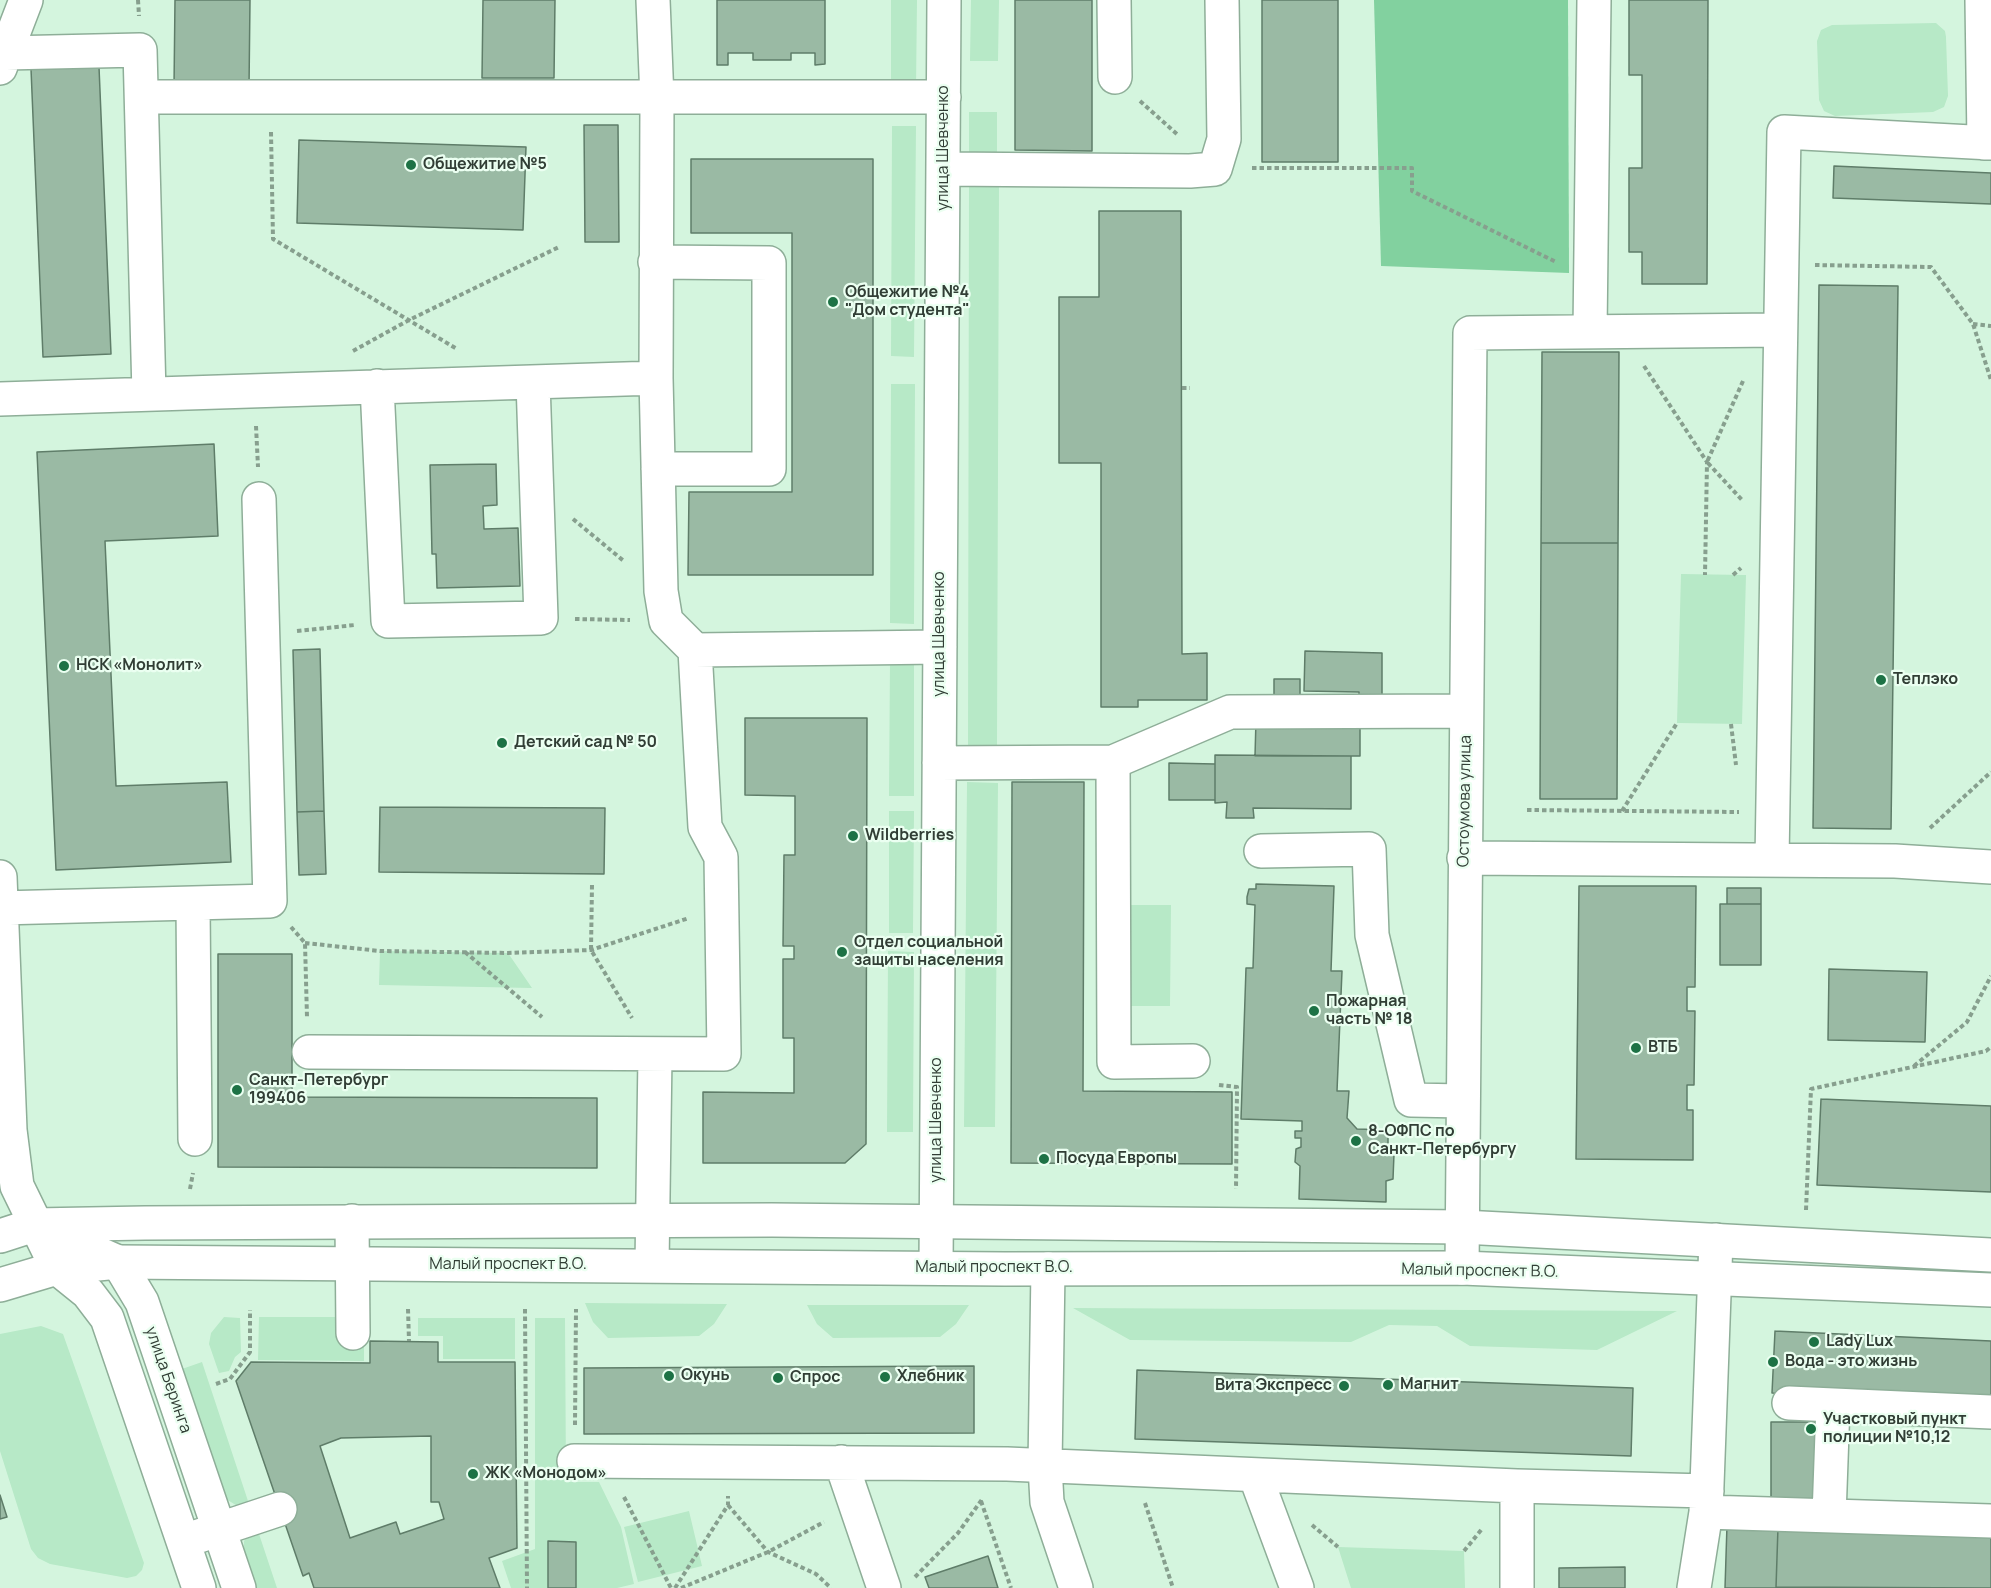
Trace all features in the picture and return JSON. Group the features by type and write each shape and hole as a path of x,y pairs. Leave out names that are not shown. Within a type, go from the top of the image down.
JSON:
{"main road":[{"path":"26,0 3,60 140,50 149,394"},
{"path":"309,1052 724,1054 721,857 705,826 695,650 663,606 656,378 657,99 653,0"},
{"name":"улица Шевченко","path":"936,1268 944,0"},
{"path":"1114,0 1115,77"},
{"path":"944,169 1190,171 1215,169 1224,139 1222,0"},
{"path":"1594,0 1592,279 1606,331 1772,331"},
{"path":"1772,860 1772,331 1782,264 1784,132 1988,143 1982,0"},
{"path":"142,98 944,98"},
{"path":"656,262 769,263 769,469 658,470"},
{"name":"Остоумова улица","path":"1462,1269 1470,333 1606,331"},
{"path":"0,399 656,378"},
{"path":"377,386 388,621 541,618 533,382"},
{"path":"0,908 270,901 259,499"},
{"path":"695,650 940,647"},
{"path":"939,763 1113,762 1230,712 1466,711"},
{"path":"1113,762 1114,1062 1193,1061"},
{"path":"1261,850 1369,849 1372,935 1411,1100 1463,1101"},
{"path":"1464,858 1895,861 1991,867"},
{"path":"0,877 4,1089 17,1186 34,1225 57,1268 87,1293 107,1318 200,1588 237,1582"},
{"path":"193,904 195,1139"},
{"path":"652,1265 655,1055"},
{"path":"0,1236 34,1225 653,1219 1463,1227 1991,1255"},
{"path":"352,1221 353,1333"},
{"path":"34,1225 118,1262"},
{"path":"1694,1588 1707,1502 1716,1240"},
{"name":"Малый проспект В.О.","path":"0,1285 57,1268 118,1262 1048,1269 1462,1269 1991,1290"},
{"name":"улица Беринга","path":"118,1262 142,1302 237,1582"},
{"path":"1048,1269 1045,1466 1047,1502 1076,1588"},
{"path":"1789,1403 1991,1412"},
{"path":"1829,1516 1833,1405"},
{"path":"590,1462 1007,1464 1133,1469 1516,1486 1707,1502 1829,1516 1991,1521"},
{"path":"841,1462 855,1505 898,1584"},
{"path":"1255,1475 1297,1588"},
{"path":"1516,1486 1517,1588"},
{"path":"183,1542 280,1509"}],"path":[{"path":"1115,77 1215,169 1412,168 1412,192 1592,279"},
{"path":"271,98 273,239 465,354"},
{"path":"348,354 409,320 559,247"},
{"path":"1782,264 1931,267 1973,324 1991,380"},
{"path":"1973,324 1991,326"},
{"path":"1606,331 1707,462"},
{"path":"1705,575 1707,462 1772,331"},
{"path":"1182,388 1190,388"},
{"path":"254,390 259,499"},
{"path":"536,490 663,606"},
{"path":"541,618 663,606"},
{"path":"263,635 388,621"},
{"path":"1622,811 1677,723"},
{"path":"1895,861 1991,771"},
{"path":"1527,810 1772,812"},
{"path":"592,885 591,950 655,1055"},
{"path":"270,901 305,943 309,1052"},
{"path":"305,943 380,951 591,950 675,924 722,905"},
{"path":"465,952 586,1054"},
{"path":"1913,1067 1967,1022 1991,976"},
{"path":"1806,1211 1811,1089 1986,1051 1991,1047"},
{"path":"1193,1061 1212,1084 1237,1087 1236,1189"},
{"path":"408,1309 409,1341"},
{"path":"525,1309 527,1588"},
{"path":"576,1309 590,1462 673,1588 728,1505 729,1462"},
{"path":"216,1384 230,1379 250,1352 250,1310"},
{"path":"968,1464 1011,1588"},
{"path":"898,1584 958,1533 1007,1464"},
{"path":"1133,1469 1173,1588"},
{"path":"728,1505 768,1552 816,1575 831,1588"},
{"path":"681,1588 768,1552 855,1505"}],"green space":[{"path":"891,0 917,0 916,89 891,90"},
{"path":"971,0 999,0 998,61 970,61"},
{"path":"1374,0 1568,0 1569,273 1381,266"},
{"path":"1936,23 1945,31 1946,37 1948,96 1944,107 1933,112 1835,116 1824,111 1819,100 1817,41 1821,30 1832,25"},
{"path":"969,112 997,112 997,153 969,153"},
{"path":"892,126 916,126 914,357 891,356"},
{"path":"969,181 999,181 997,745 968,746"},
{"path":"891,384 915,384 914,624 890,623"},
{"path":"1681,574 1746,575 1742,724 1677,723"},
{"path":"890,660 914,660 914,796 889,796"},
{"path":"967,782 998,783 995,1127 964,1127"},
{"path":"889,811 914,811 913,933 889,933"},
{"path":"1125,905 1171,905 1170,1006 1124,1006"},
{"path":"380,951 508,953 532,988 379,985"},
{"path":"888,951 914,952 913,1132 887,1132"},
{"path":"585,1303 727,1304 714,1324 699,1336 608,1338 593,1322"},
{"path":"807,1305 969,1305 956,1324 940,1337 833,1338 817,1324"},
{"path":"1073,1308 1677,1311 1597,1350 1470,1346 1437,1326 1389,1325 1351,1342 1130,1340"},
{"path":"224,1317 240,1318 241,1352 235,1357 229,1371 219,1373 209,1344 211,1333"},
{"path":"259,1317 341,1317 340,1345 364,1345 364,1361 258,1360"},
{"path":"418,1318 515,1318 515,1359 443,1359 443,1336 418,1336"},
{"path":"535,1318 565,1318 566,1482 599,1482 621,1527 634,1584 617,1588 511,1588 502,1561 535,1549"},
{"path":"41,1326 63,1334 144,1563 142,1570 136,1576 127,1578 50,1564 38,1558 31,1549 0,1451 0,1334"},
{"path":"202,1362 249,1504 239,1507 226,1499 182,1369"},
{"path":"689,1511 702,1566 638,1582 624,1527"},
{"path":"258,1531 277,1588 257,1588 244,1549 244,1541 249,1535"},
{"path":"1338,1547 1464,1551 1465,1588 1351,1588"}],"building":[{"path":"175,0 250,0 249,88 174,87"},
{"path":"483,0 555,0 554,78 482,78"},
{"path":"717,0 825,0 825,64 815,65 815,53 791,53 791,60 753,60 753,53 728,53 728,65 717,65"},
{"path":"1015,0 1092,0 1092,151 1015,150"},
{"path":"1262,0 1338,0 1338,162 1262,162"},
{"path":"1629,0 1708,0 1707,284 1642,284 1642,252 1629,252 1629,168 1642,168 1642,75 1629,75"},
{"path":"99,67 111,354 43,357 31,69"},
{"path":"584,125 618,125 619,242 585,242"},
{"path":"299,140 526,147 523,230 297,223"},
{"name":"Общежитие №4 \"Дом студента\"","path":"691,159 873,159 873,575 688,575 689,492 792,492 792,233 691,233"},
{"path":"1834,166 1991,173 1991,204 1833,198"},
{"path":"1099,211 1181,211 1182,654 1207,653 1207,700 1138,700 1138,707 1101,707 1101,463 1059,463 1059,297 1099,297"},
{"path":"1819,285 1898,286 1891,829 1813,828"},
{"path":"1542,352 1619,352 1618,543 1541,543"},
{"path":"214,444 218,536 105,541 116,786 227,782 231,862 56,870 37,452"},
{"path":"496,464 497,505 483,506 484,529 518,528 520,586 437,588 436,554 432,554 430,465"},
{"path":"1541,543 1618,543 1617,799 1540,799"},
{"path":"320,649 324,811 297,812 293,650"},
{"path":"1305,651 1382,653 1382,697 1359,697 1359,692 1304,691"},
{"path":"1274,679 1300,679 1300,701 1274,701"},
{"path":"745,718 867,718 866,1144 845,1163 703,1163 703,1092 794,1093 794,1038 783,1038 783,959 794,959 794,946 783,946 784,855 795,855 795,796 745,795"},
{"path":"1256,720 1360,721 1360,756 1255,756"},
{"path":"1215,755 1351,756 1351,809 1253,808 1254,818 1226,818 1227,802 1215,803"},
{"path":"1169,763 1215,764 1215,800 1169,800"},
{"path":"1012,782 1084,782 1083,1091 1232,1092 1232,1164 1011,1163"},
{"path":"380,807 605,808 604,874 379,872"},
{"path":"324,811 326,874 299,875 297,812"},
{"path":"1256,884 1334,886 1331,971 1342,971 1337,1091 1349,1091 1347,1118 1357,1129 1388,1130 1388,1152 1394,1154 1393,1179 1386,1181 1386,1202 1299,1199 1300,1166 1295,1162 1296,1149 1301,1147 1301,1138 1295,1138 1295,1131 1302,1131 1302,1121 1241,1119 1246,968 1253,968 1255,905 1247,904 1247,897 1249,889 1256,889"},
{"name":"ВТБ","path":"1579,886 1696,886 1695,987 1687,987 1687,1011 1695,1011 1694,1085 1687,1085 1687,1110 1693,1110 1693,1160 1576,1159"},
{"path":"1727,888 1761,888 1761,904 1727,904"},
{"path":"1720,904 1761,904 1761,965 1720,965"},
{"path":"218,954 292,954 292,1097 597,1098 597,1168 218,1167"},
{"path":"1829,969 1927,972 1925,1042 1828,1040"},
{"path":"1821,1099 1991,1106 1991,1192 1817,1185"},
{"path":"1775,1331 1991,1341 1991,1403 1772,1393"},
{"name":"ЖК «Монодом»","path":"370,1341 438,1342 438,1362 515,1362 517,1548 489,1558 500,1588 314,1588 309,1573 303,1576 236,1381 251,1362 370,1363","holes":["431,1436 431,1502 439,1502 444,1519 400,1534 396,1522 350,1538 320,1446 341,1438"]},
{"path":"974,1366 974,1433 584,1434 584,1368"},
{"path":"1137,1370 1633,1388 1631,1456 1135,1439"},
{"path":"1771,1422 1816,1422 1816,1508 1771,1508"},
{"path":"0,1495 7,1517 0,1519"},
{"path":"1727,1525 1778,1527 1776,1588 1725,1588"},
{"path":"1778,1527 1991,1535 1991,1588 1776,1587"},
{"path":"548,1541 576,1542 576,1588 548,1588"},
{"path":"988,1556 998,1588 929,1588 925,1577"},
{"path":"1625,1567 1625,1588 1559,1588 1559,1568"}],"place":[{"name":"Общежитие №5","path":"411,165"},
{"name":"Общежитие №4 \"Дом студента\"","path":"833,302"},
{"name":"НСК «Монолит»","path":"64,666"},
{"name":"Теплэко","path":"1881,680"},
{"name":"Детский сад № 50","path":"502,743"},
{"name":"Wildberries","path":"853,836"},
{"name":"Отдел социальной защиты населения","path":"842,952"},
{"name":"Пожарная часть № 18","path":"1314,1011"},
{"name":"ВТБ","path":"1636,1048"},
{"name":"Санкт-Петербург 199406","path":"237,1090"},
{"name":"8-ОФПС по Санкт-Петербургу","path":"1356,1141"},
{"name":"Посуда Европы","path":"1044,1159"},
{"name":"Lady Lux","path":"1814,1342"},
{"name":"Вода - это жизнь","path":"1773,1362"},
{"name":"Окунь","path":"669,1376"},
{"name":"Хлебник","path":"885,1377"},
{"name":"Спрос","path":"778,1378"},
{"name":"Магнит","path":"1388,1385"},
{"name":"Вита Экспресс","path":"1344,1386"},
{"name":"Участковый пункт полиции №10,12","path":"1811,1429"},
{"name":"ЖК «Монодом»","path":"473,1474"}]}
